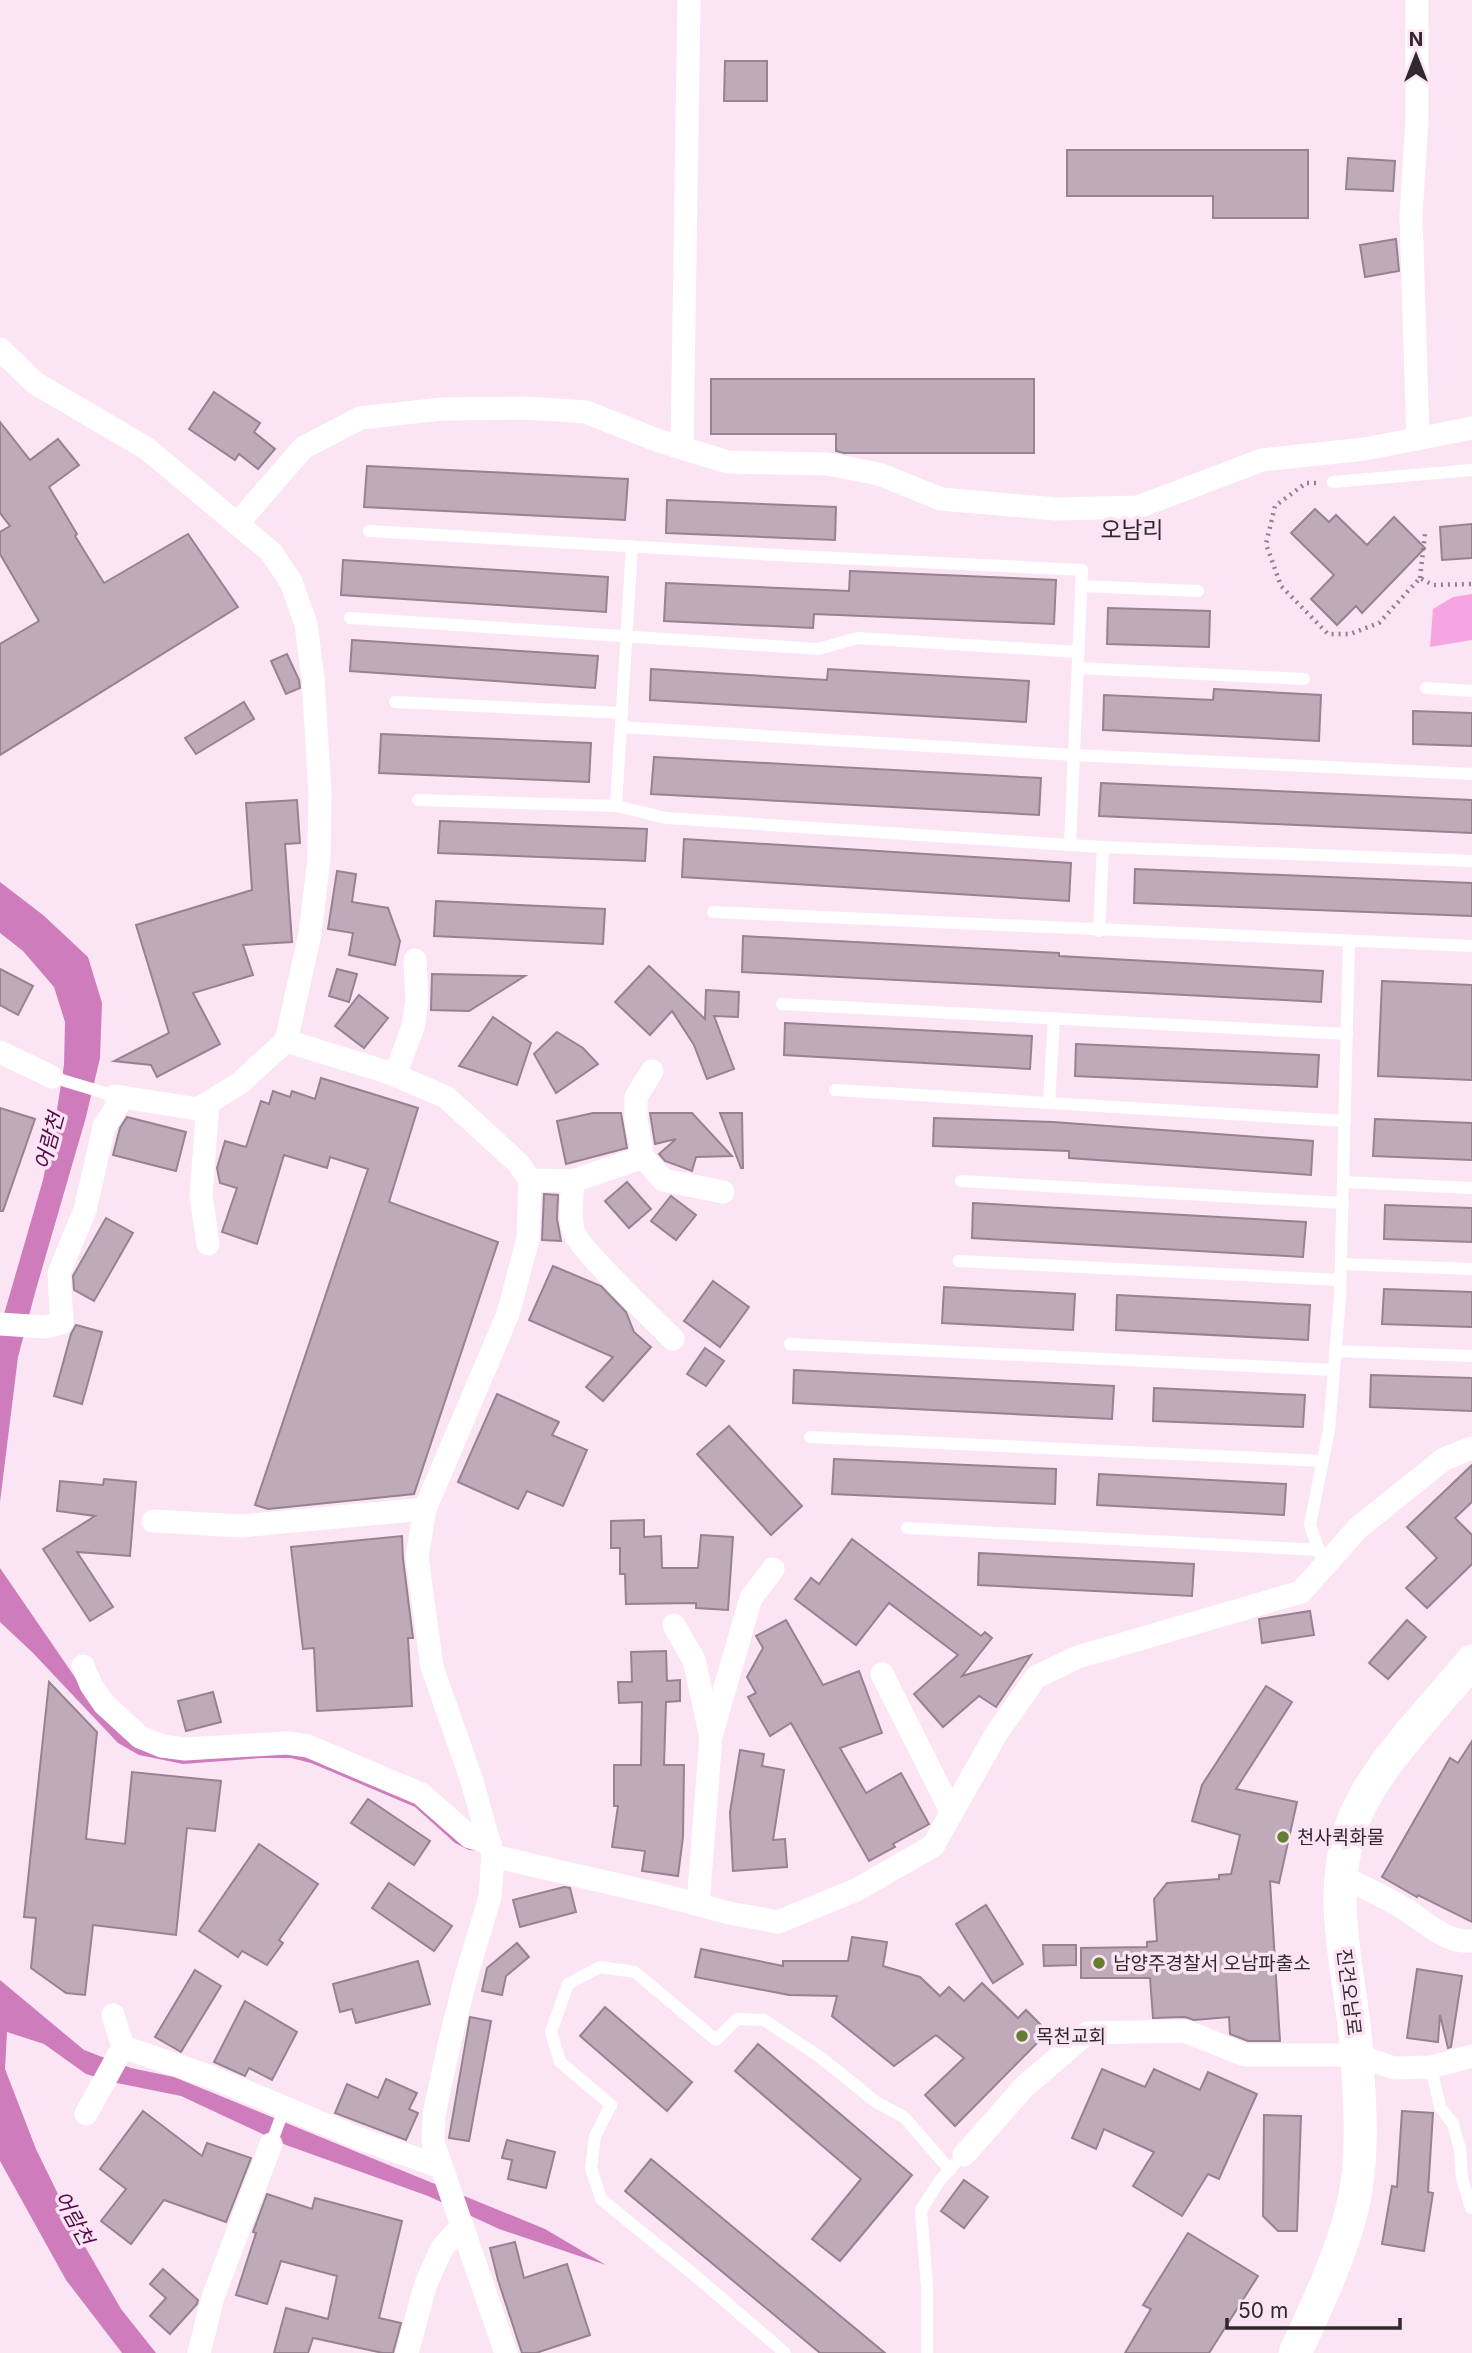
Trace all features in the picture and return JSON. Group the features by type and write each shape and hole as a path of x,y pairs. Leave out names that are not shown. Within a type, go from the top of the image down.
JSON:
{"main road":[{"name":"진건오남로","path":"1296,2353 1340,2246 1353,2205 1360,2148 1357,2055 1339,1905 1341,1876 1352,1827 1367,1794 1388,1762 1472,1661"}],"street":[{"path":"682,448 689,0"},
{"path":"1416,0 1417,119 1411,216 1418,439"},
{"path":"0,349 35,383 146,448 271,552 292,582 306,624 313,679 320,792 319,859 310,934 286,1041 240,1083 198,1109 119,1097 104,1127 85,1210 59,1273 62,1323 45,1327 0,1324"},
{"path":"238,523 303,448 360,418 442,409 525,408 586,412 682,448 728,461 827,464 879,474 941,499 1055,509 1138,507 1262,460 1365,449 1472,428"},
{"path":"395,1075 413,1027 417,1000 415,960"},
{"path":"286,1041 395,1075 446,1097 518,1163 530,1180 528,1239 508,1314 425,1509 417,1557 432,1667 471,1778 491,1849 490,1897 466,1977 434,2114 433,2141 506,2353"},
{"path":"0,1052 52,1077"},
{"path":"652,1071 636,1097 636,1120 643,1158 663,1180 723,1192"},
{"path":"208,1103 201,1195 208,1244"},
{"path":"530,1180 573,1181 643,1158"},
{"path":"573,1181 571,1214 574,1233 673,1339"},
{"path":"83,1666 91,1685 104,1704 140,1737 162,1746 185,1749 287,1743 308,1746 421,1794 470,1838 491,1849 698,1905 778,1922 856,1890 933,1846 996,1734 1036,1677 1078,1657 1301,1592 1322,1557 1444,1459 1472,1448"},
{"path":"153,1521 241,1527 425,1509"},
{"path":"698,1905 711,1736 751,1598 773,1569"},
{"path":"674,1625 694,1660 711,1736"},
{"path":"882,1674 952,1813"},
{"path":"1341,1876 1401,1906 1432,1928 1463,1942 1472,1941"},
{"path":"86,2114 123,2047 113,2015"},
{"path":"957,2162 1024,2087 1087,2034 1185,2031 1245,2056 1357,2055 1394,2068 1431,2067 1472,2056"},
{"path":"123,2047 211,2077 284,2109 440,2167"},
{"path":"198,2353 213,2297 271,2144"},
{"path":"407,2353 425,2286 442,2248 459,2222"}],"lane":[{"path":"1333,482 1472,470"},
{"path":"369,531 1082,570 1070,845"},
{"path":"616,806 632,546"},
{"path":"1081,586 1198,591"},
{"path":"350,618 818,649 858,638 1078,652"},
{"path":"1078,668 1304,679"},
{"path":"1426,688 1472,691"},
{"path":"396,702 622,713"},
{"path":"621,727 1074,755 1472,774"},
{"path":"418,800 616,806 666,818 1103,847 1472,861"},
{"path":"1098,931 1103,847"},
{"path":"713,912 1472,946"},
{"path":"907,1528 1322,1557 1310,1525 1329,1430 1334,1370 1341,1265 1349,942"},
{"path":"782,1004 1347,1034"},
{"path":"1049,1103 1054,1018"},
{"path":"52,1077 119,1097"},
{"path":"835,1090 1345,1121"},
{"path":"961,1181 1343,1203"},
{"path":"1343,1182 1472,1188"},
{"path":"959,1261 1340,1280"},
{"path":"1341,1265 1472,1269"},
{"path":"790,1344 1334,1370"},
{"path":"1335,1351 1472,1356"},
{"path":"810,1437 1323,1461"},
{"path":"785,2353 601,2199 591,2168 595,2136 611,2105 560,2062 551,2032 568,1984 600,1967 635,1972 716,2040 737,2019 764,2020 820,2057 876,2102 904,2117 957,2162 940,2180 921,2210 927,2353"},
{"path":"1431,2067 1440,2107 1453,2124 1460,2149 1462,2178 1471,2208"},
{"path":"271,2144 284,2109"}],"path":[{"path":"1333,482 1306,483 1275,506 1266,544 1281,586 1328,634 1350,634 1379,623 1420,578 1425,534"},
{"path":"1420,578 1433,585 1472,584"}],"shaded area":[{"path":"1472,594 1472,640 1430,647 1433,609 1453,597"},
{"path":"0,882 43,915 88,957 102,1003 100,1058 86,1117 18,1357 0,1502 0,1328 43,1180 64,1065 65,1022 54,987 23,951 0,933"},
{"path":"0,1568 81,1686 124,1735 303,1752 401,1788 483,1851 469,1850 455,1843 415,1807 311,1763 291,1758 262,1758 183,1764 139,1755 118,1743 0,1622"},
{"path":"0,1980 84,2050 131,2068 174,2077 545,2229 606,2265 499,2229 428,2196 286,2145 181,2096 86,2074 44,2044 7,2032 5,2069 36,2149 76,2231 121,2309 156,2353 122,2353 66,2280 0,2161"}],"building":[{"path":"725,61 767,61 767,101 724,101"},
{"path":"1067,150 1308,150 1308,218 1213,218 1213,196 1067,196"},
{"path":"1348,158 1395,161 1393,191 1346,189"},
{"path":"1396,239 1399,271 1365,277 1360,245"},
{"path":"711,379 1034,379 1034,453 844,453 836,451 836,434 711,434"},
{"path":"214,392 260,423 254,432 275,449 258,469 239,454 235,460 189,429"},
{"path":"0,422 30,460 58,439 79,465 49,487 104,583 188,534 238,607 0,755 0,644 39,621 0,554 0,532 10,526 0,513"},
{"path":"367,466 628,479 625,520 364,507"},
{"path":"667,500 836,507 835,540 666,533"},
{"path":"1315,509 1329,522 1336,515 1367,545 1394,517 1425,548 1362,613 1356,606 1337,625 1311,599 1334,575 1291,533"},
{"path":"1472,524 1472,558 1442,560 1440,527"},
{"path":"343,560 608,577 606,612 341,595"},
{"path":"850,571 1056,580 1054,624 814,614 813,628 664,621 666,583 849,591"},
{"path":"1108,608 1210,611 1209,647 1107,644"},
{"path":"352,640 598,656 595,688 350,671"},
{"path":"287,654 300,688 286,694 271,661"},
{"path":"651,669 827,680 828,669 1029,681 1026,722 650,700"},
{"path":"1214,689 1321,695 1319,741 1103,730 1104,695 1213,700"},
{"path":"244,702 254,719 196,754 185,738"},
{"path":"1413,711 1472,713 1472,746 1413,744"},
{"path":"381,734 591,743 589,782 379,773"},
{"path":"654,757 1041,778 1039,815 651,794"},
{"path":"1101,783 1472,800 1472,833 1099,816"},
{"path":"297,800 300,843 285,844 292,942 243,945 253,975 193,993 220,1044 157,1077 151,1065 114,1061 169,1033 136,925 252,890 246,803"},
{"path":"440,821 647,829 645,861 438,853"},
{"path":"684,839 1071,863 1069,901 682,877"},
{"path":"1135,869 1472,883 1472,916 1134,903"},
{"path":"337,871 356,874 352,902 388,908 400,941 395,965 349,955 353,933 328,929"},
{"path":"436,901 605,909 603,944 434,936"},
{"path":"743,936 1323,971 1321,1002 742,972"},
{"path":"649,966 705,1019 706,990 739,992 738,1017 714,1016 734,1069 707,1079 694,1045 672,1011 650,1035 615,1002"},
{"path":"0,969 33,986 18,1015 0,1005"},
{"path":"337,969 357,974 349,1002 329,996"},
{"path":"432,974 525,976 469,1011 431,1010"},
{"path":"1382,981 1472,985 1472,1080 1378,1076"},
{"path":"359,995 388,1018 364,1048 335,1026"},
{"path":"493,1017 531,1043 517,1085 459,1066"},
{"path":"785,1023 1032,1036 1030,1069 784,1055"},
{"path":"557,1032 583,1048 598,1064 556,1093 534,1054"},
{"path":"1076,1044 1319,1055 1317,1087 1075,1076"},
{"path":"321,1078 418,1108 389,1202 498,1242 414,1494 268,1509 255,1505 368,1169 330,1157 327,1168 284,1155 257,1244 222,1232 237,1188 220,1183 217,1168 225,1141 246,1147 261,1101 269,1104 273,1091 290,1097 292,1091 315,1099"},
{"path":"0,1108 35,1119 3,1211 0,1211"},
{"path":"593,1113 621,1113 627,1148 566,1164 557,1121"},
{"path":"650,1113 692,1113 732,1156 696,1157 692,1171 665,1161 659,1154 676,1139 655,1144"},
{"path":"720,1113 742,1113 743,1168 741,1168"},
{"path":"127,1117 186,1132 176,1171 113,1155 120,1128"},
{"path":"934,1118 1053,1122 1313,1141 1311,1175 1069,1158 1069,1151 933,1146"},
{"path":"1375,1119 1472,1123 1472,1160 1373,1156"},
{"path":"627,1182 651,1209 629,1228 605,1201"},
{"path":"544,1194 558,1195 557,1219 561,1241 542,1240"},
{"path":"671,1196 696,1215 676,1240 651,1221"},
{"path":"973,1203 1306,1222 1303,1257 972,1238"},
{"path":"1385,1205 1472,1208 1472,1242 1384,1239"},
{"path":"106,1218 133,1233 94,1301 74,1290 73,1276"},
{"path":"553,1266 601,1286 626,1312 634,1332 651,1347 603,1401 586,1387 613,1357 529,1320"},
{"path":"713,1281 749,1307 720,1347 684,1321"},
{"path":"944,1287 1075,1294 1073,1330 942,1323"},
{"path":"1384,1289 1472,1292 1472,1327 1382,1324"},
{"path":"1117,1295 1310,1305 1308,1340 1116,1330"},
{"path":"76,1325 102,1332 82,1404 54,1396 71,1334"},
{"path":"705,1348 724,1361 706,1386 687,1374"},
{"path":"794,1370 1114,1386 1112,1419 793,1403"},
{"path":"1371,1375 1472,1378 1472,1411 1370,1407"},
{"path":"1154,1388 1305,1395 1303,1427 1153,1421"},
{"path":"497,1394 559,1422 552,1435 587,1450 563,1506 527,1491 518,1509 458,1482"},
{"path":"729,1426 802,1506 771,1535 697,1454"},
{"path":"834,1459 1056,1469 1055,1504 832,1494"},
{"path":"1472,1465 1472,1502 1455,1518 1472,1535 1472,1564 1427,1608 1406,1588 1437,1558 1407,1527"},
{"path":"1099,1474 1286,1484 1284,1515 1097,1505"},
{"path":"104,1479 136,1482 130,1556 77,1552 113,1607 90,1621 43,1549 95,1516 57,1511 60,1481 103,1485"},
{"path":"644,1520 644,1537 661,1536 662,1568 698,1568 701,1535 733,1537 728,1610 696,1608 696,1603 626,1604 625,1574 620,1574 620,1548 611,1548 611,1521"},
{"path":"402,1536 413,1638 408,1638 412,1706 317,1711 314,1648 303,1649 291,1547"},
{"path":"852,1539 981,1636 985,1632 992,1638 962,1676 1031,1655 996,1707 979,1696 943,1727 914,1694 958,1655 889,1603 856,1645 795,1599 811,1578 819,1584"},
{"path":"979,1553 1194,1564 1192,1596 978,1585"},
{"path":"1310,1611 1314,1635 1262,1643 1259,1619"},
{"path":"786,1620 823,1685 859,1671 882,1733 840,1748 866,1793 901,1773 929,1824 869,1861 791,1723 770,1736 748,1697 756,1693 747,1677 763,1648 756,1636"},
{"path":"1407,1620 1426,1637 1388,1679 1369,1663"},
{"path":"666,1651 667,1681 680,1680 680,1701 666,1702 664,1765 684,1765 683,1837 678,1876 642,1871 645,1851 612,1847 618,1806 614,1806 614,1765 641,1765 642,1702 619,1703 618,1682 632,1682 631,1652"},
{"path":"49,1682 97,1732 86,1839 125,1844 132,1772 221,1781 215,1831 187,1828 176,1935 93,1925 85,1995 66,1993 31,1968 36,1918 24,1917"},
{"path":"1266,1686 1292,1702 1236,1789 1297,1802 1279,1883 1270,1881 1280,2041 1248,2041 1230,2034 1229,2017 1194,2020 1185,2017 1153,2018 1150,1978 1081,1978 1081,1948 1147,1947 1147,1942 1157,1941 1154,1899 1167,1883 1219,1879 1219,1875 1231,1874 1240,1835 1192,1821 1202,1785"},
{"path":"213,1692 221,1722 186,1731 178,1701"},
{"path":"1472,1741 1472,1922 1418,1895 1417,1897 1382,1877 1450,1758 1458,1763"},
{"path":"740,1750 764,1754 762,1766 784,1770 773,1840 785,1839 787,1867 733,1871 730,1812"},
{"path":"368,1799 430,1841 414,1865 351,1823"},
{"path":"259,1844 318,1884 279,1940 283,1943 267,1965 242,1951 238,1957 199,1931"},
{"path":"389,1883 452,1926 434,1951 372,1908"},
{"path":"564,1887 570,1888 576,1912 520,1927 513,1900"},
{"path":"986,1905 1023,1964 993,1983 956,1924"},
{"path":"852,1937 887,1942 883,1966 920,1977 940,1996 949,1987 964,2001 982,1983 1018,2018 1026,2010 1048,2032 955,2126 925,2095 964,2058 936,2035 894,2066 832,2016 837,1996 789,1995 695,1977 701,1949 783,1966 783,1961 848,1961"},
{"path":"517,1943 529,1957 506,1976 502,1995 482,1991 487,1968"},
{"path":"1043,1945 1076,1945 1076,1965 1044,1966"},
{"path":"418,1961 430,2004 356,2023 352,2009 340,2012 333,1984"},
{"path":"1417,1969 1462,1976 1451,2047 1448,2048 1440,2015 1438,2042 1407,2038"},
{"path":"195,1970 221,1986 181,2052 155,2037"},
{"path":"245,2001 297,2032 272,2080 249,2068 245,2076 214,2062"},
{"path":"605,2007 692,2082 667,2111 580,2036"},
{"path":"470,2017 491,2021 469,2141 449,2138"},
{"path":"758,2044 912,2175 840,2261 812,2239 861,2179 735,2071"},
{"path":"1102,2069 1145,2087 1154,2069 1200,2090 1208,2072 1257,2094 1219,2179 1208,2174 1182,2216 1133,2186 1154,2152 1104,2129 1096,2149 1072,2138"},
{"path":"386,2079 417,2093 409,2109 418,2113 406,2140 335,2113 347,2084 378,2098"},
{"path":"143,2111 202,2156 207,2143 251,2158 226,2222 164,2200 131,2244 101,2221 126,2189 100,2169"},
{"path":"1402,2111 1433,2113 1428,2192 1433,2193 1424,2251 1382,2244 1392,2186 1397,2187"},
{"path":"1264,2115 1301,2116 1297,2231 1278,2231 1263,2216"},
{"path":"507,2140 555,2152 546,2188 508,2179 512,2160 502,2158"},
{"path":"651,2159 885,2353 820,2353 625,2191"},
{"path":"964,2180 988,2197 964,2228 941,2211"},
{"path":"267,2194 312,2209 315,2198 402,2221 379,2318 401,2323 393,2353 313,2338 308,2353 274,2353 286,2308 328,2319 337,2276 281,2261 267,2304 236,2295 256,2233 253,2232"},
{"path":"1188,2233 1258,2276 1209,2353 1125,2353 1151,2309 1143,2305"},
{"path":"515,2242 524,2278 567,2264 590,2335 536,2353 522,2353 490,2248"},
{"path":"163,2269 198,2300 170,2334 150,2316 166,2298 150,2284"}],"place":[{"name":"천사퀵화물","path":"1283,1837"},
{"name":"남양주경찰서 오남파출소","path":"1099,1963"},
{"name":"목천교회","path":"1022,2036"}],"district":[{"name":"오남리","path":"1132,530"}],"water label":[{"name":"어람천","path":"49,1141"},
{"name":"어람천","path":"74,2218"}]}
